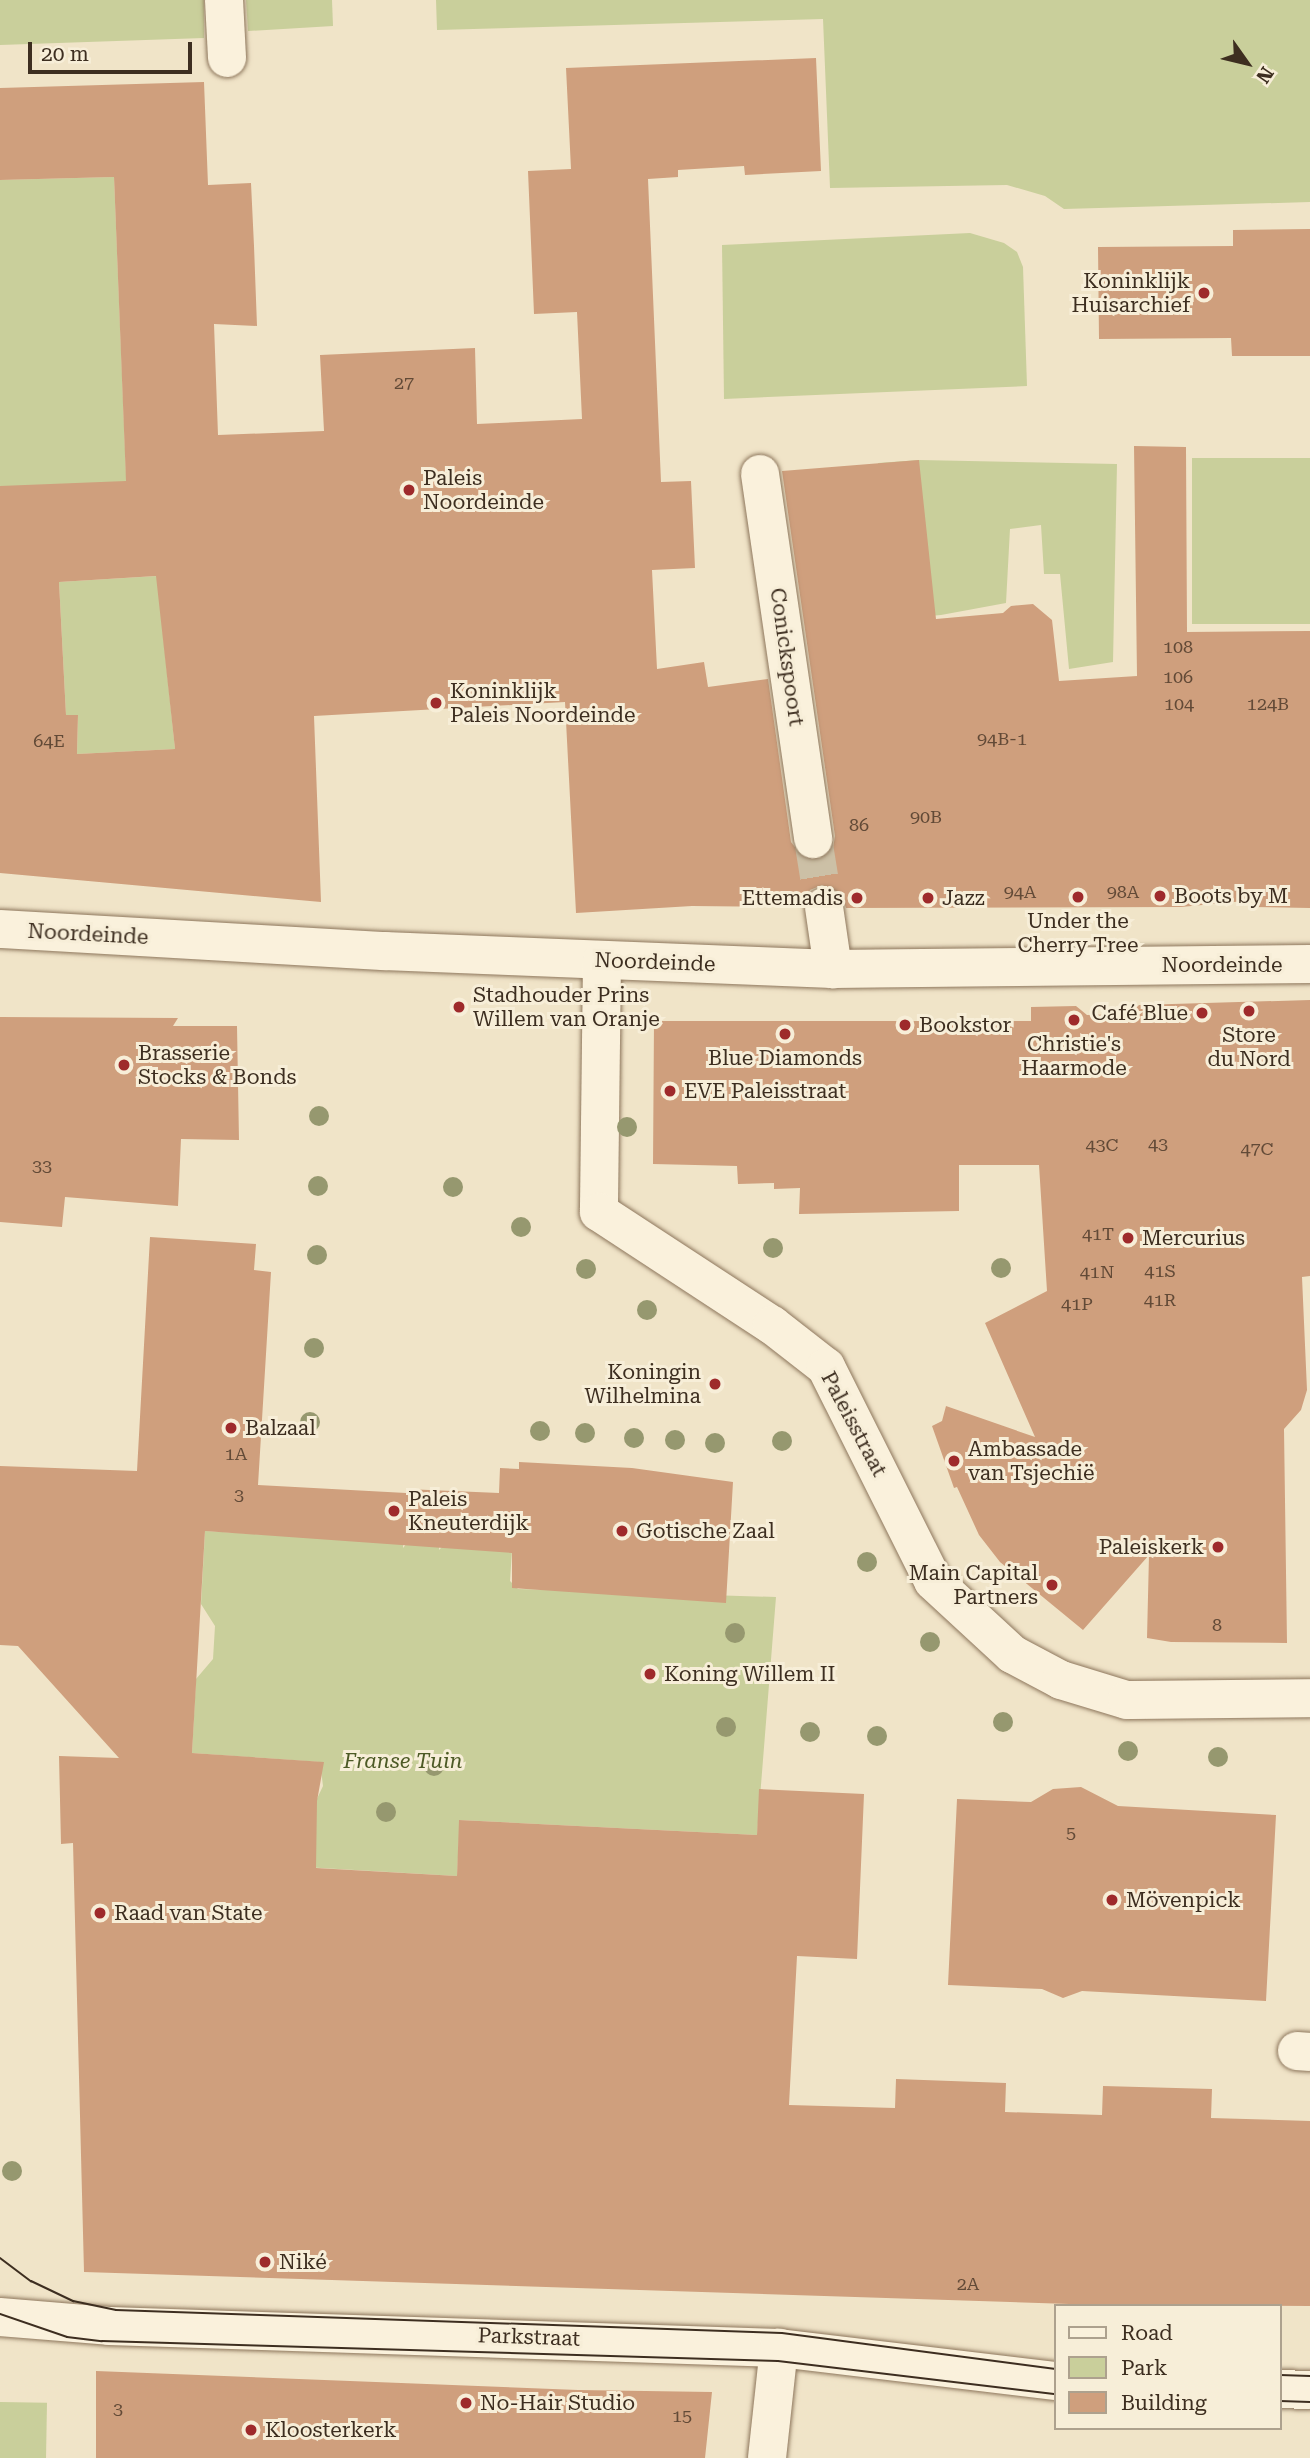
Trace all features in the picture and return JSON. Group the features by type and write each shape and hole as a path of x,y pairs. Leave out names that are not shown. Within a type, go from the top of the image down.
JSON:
{"street":[{"path":"224,0 228,58"},
{"name":"Conickspoort","path":"760,474 813,839"},
{"path":"824,907 833,968"},
{"name":"Noordeinde","path":"0,929 602,960 833,968 1310,964"},
{"name":"Paleisstraat","path":"602,960 599,1212 772,1325 826,1367 933,1581 1012,1654 1074,1684 1127,1700 1310,1698"},
{"name":"Parkstraat","path":"0,2317 109,2326 779,2348 1054,2381"},
{"path":"767,2458 779,2348"},
{"path":"1282,2389 1310,2390"}],"green space":[{"path":"0,0 204,0 204,38 0,45"},
{"path":"246,0 332,0 333,26 248,31"},
{"path":"436,0 1310,0 1310,202 1064,209 1045,196 1007,185 830,188 823,19 437,30"},
{"path":"114,177 127,499 0,486 0,180"},
{"path":"970,233 1004,243 1017,252 1023,267 1027,386 724,399 722,245"},
{"path":"1192,458 1310,458 1310,624 1192,624"},
{"path":"919,460 1117,464 1113,662 1069,669 1060,574 1044,574 1041,525 1010,529 1006,603 941,615 805,627 883,579 878,463"},
{"path":"157,576 175,749 77,754 78,716 66,715 59,582"},
{"name":"Franse Tuin","path":"205,1531 403,1543 403,1548 407,1543 439,1545 439,1550 443,1546 512,1550 510,1581 518,1589 776,1597 757,1835 460,1820 457,1876 304,1867 314,1805 323,1786 320,1762 192,1753 196,1679 213,1659 215,1626 201,1604"},
{"path":"0,2402 47,2403 46,2458 0,2458"}],"building":[{"path":"816,58 821,171 745,175 744,166 678,170 678,177 648,179 661,482 691,481 695,568 652,570 657,669 704,662 708,687 768,679 791,842 804,859 817,860 833,848 835,836 782,471 919,460 936,619 1003,613 1011,606 1033,604 1052,620 1059,681 1137,676 1134,446 1186,447 1187,632 1310,631 1310,908 1250,907 1255,900 1181,907 846,908 841,893 822,885 810,890 803,907 692,906 576,913 565,702 314,716 321,902 0,873 0,486 126,481 114,177 0,180 0,88 204,82 208,185 251,183 254,246 257,326 214,324 218,435 324,431 320,355 475,348 477,424 582,419 577,312 534,314 528,171 571,169 566,68","holes":["156,576 175,749 77,754 78,715 66,715 59,582"]},
{"name":"Koninklijk Huisarchief","path":"1310,229 1310,356 1232,356 1231,338 1099,339 1098,247 1233,246 1233,230"},
{"path":"1310,1000 1310,1276 1302,1277 1307,1390 1301,1410 1284,1429 1287,1643 1171,1642 1147,1638 1149,1555 1083,1630 1000,1562 979,1535 957,1487 954,1488 932,1426 942,1421 946,1406 1035,1437 985,1323 1047,1291 1039,1165 959,1165 959,1211 799,1214 800,1188 774,1189 774,1183 738,1184 737,1166 653,1164 654,1021 1031,1021 1031,1007 1076,1006 1087,1015 1130,1014 1139,1005"},
{"path":"0,1017 178,1018 173,1026 237,1026 239,1140 181,1139 178,1206 65,1197 62,1227 0,1222"},
{"path":"150,1237 256,1244 254,1270 271,1272 258,1485 406,1493 406,1489 499,1493 500,1468 519,1469 519,1462 632,1468 733,1482 726,1603 512,1588 512,1553 205,1531 192,1753 324,1762 317,1801 316,1868 457,1876 459,1820 757,1835 759,1789 864,1794 857,1959 797,1956 789,2105 895,2108 896,2079 1006,2083 1005,2112 1102,2115 1103,2086 1212,2089 1211,2118 1310,2121 1310,2306 1069,2304 84,2272 73,1843 61,1844 59,1756 119,1758 18,1646 0,1645 0,1466 137,1471"},
{"name":"Mövenpick","path":"1081,1787 1118,1806 1276,1815 1266,2001 1082,1991 1063,1998 1042,1989 948,1985 957,1799 1031,1802 1053,1789"},
{"path":"96,2371 578,2390 712,2392 705,2458 96,2458"}],"tunnel":[{"path":"813,839 824,907"}],"tram line":[{"path":"0,2258 31,2281 73,2301 116,2310 782,2333 1054,2369"},
{"path":"0,2314 67,2337 102,2341 778,2361 1054,2394"},
{"path":"1282,2375 1310,2376"},
{"path":"1282,2401 1310,2402"}],"place":[{"name":"Koninklijk Huisarchief","path":"1204,293"},
{"name":"Paleis Noordeinde","path":"409,490"},
{"name":"Koninklijk Paleis Noordeinde","path":"436,703"},
{"name":"Boots by M","path":"1160,896"},
{"name":"Under the Cherry Tree","path":"1078,897"},
{"name":"Ettemadis","path":"857,898"},
{"name":"Jazz","path":"928,898"},
{"name":"Stadhouder Prins Willem van Oranje","path":"459,1007"},
{"name":"Store du Nord","path":"1249,1011"},
{"name":"Café Blue","path":"1202,1013"},
{"name":"Christie's Haarmode","path":"1074,1020"},
{"name":"Bookstor","path":"905,1025"},
{"name":"Blue Diamonds","path":"785,1034"},
{"name":"Brasserie Stocks & Bonds","path":"124,1065"},
{"name":"EVE Paleisstraat","path":"670,1091"},
{"name":"Mercurius","path":"1128,1238"},
{"name":"Koningin Wilhelmina","path":"715,1384"},
{"name":"Balzaal","path":"231,1428"},
{"name":"Ambassade van Tsjechië","path":"954,1461"},
{"name":"Paleis Kneuterdijk","path":"394,1511"},
{"name":"Gotische Zaal","path":"622,1531"},
{"name":"Paleiskerk","path":"1218,1547"},
{"name":"Main Capital Partners","path":"1052,1585"},
{"name":"Koning Willem II","path":"650,1674"},
{"name":"Mövenpick","path":"1112,1900"},
{"name":"Raad van State","path":"100,1913"},
{"name":"Niké","path":"265,2262"},
{"name":"No-Hair Studio","path":"466,2403"},
{"name":"Kloosterkerk","path":"251,2430"}]}
